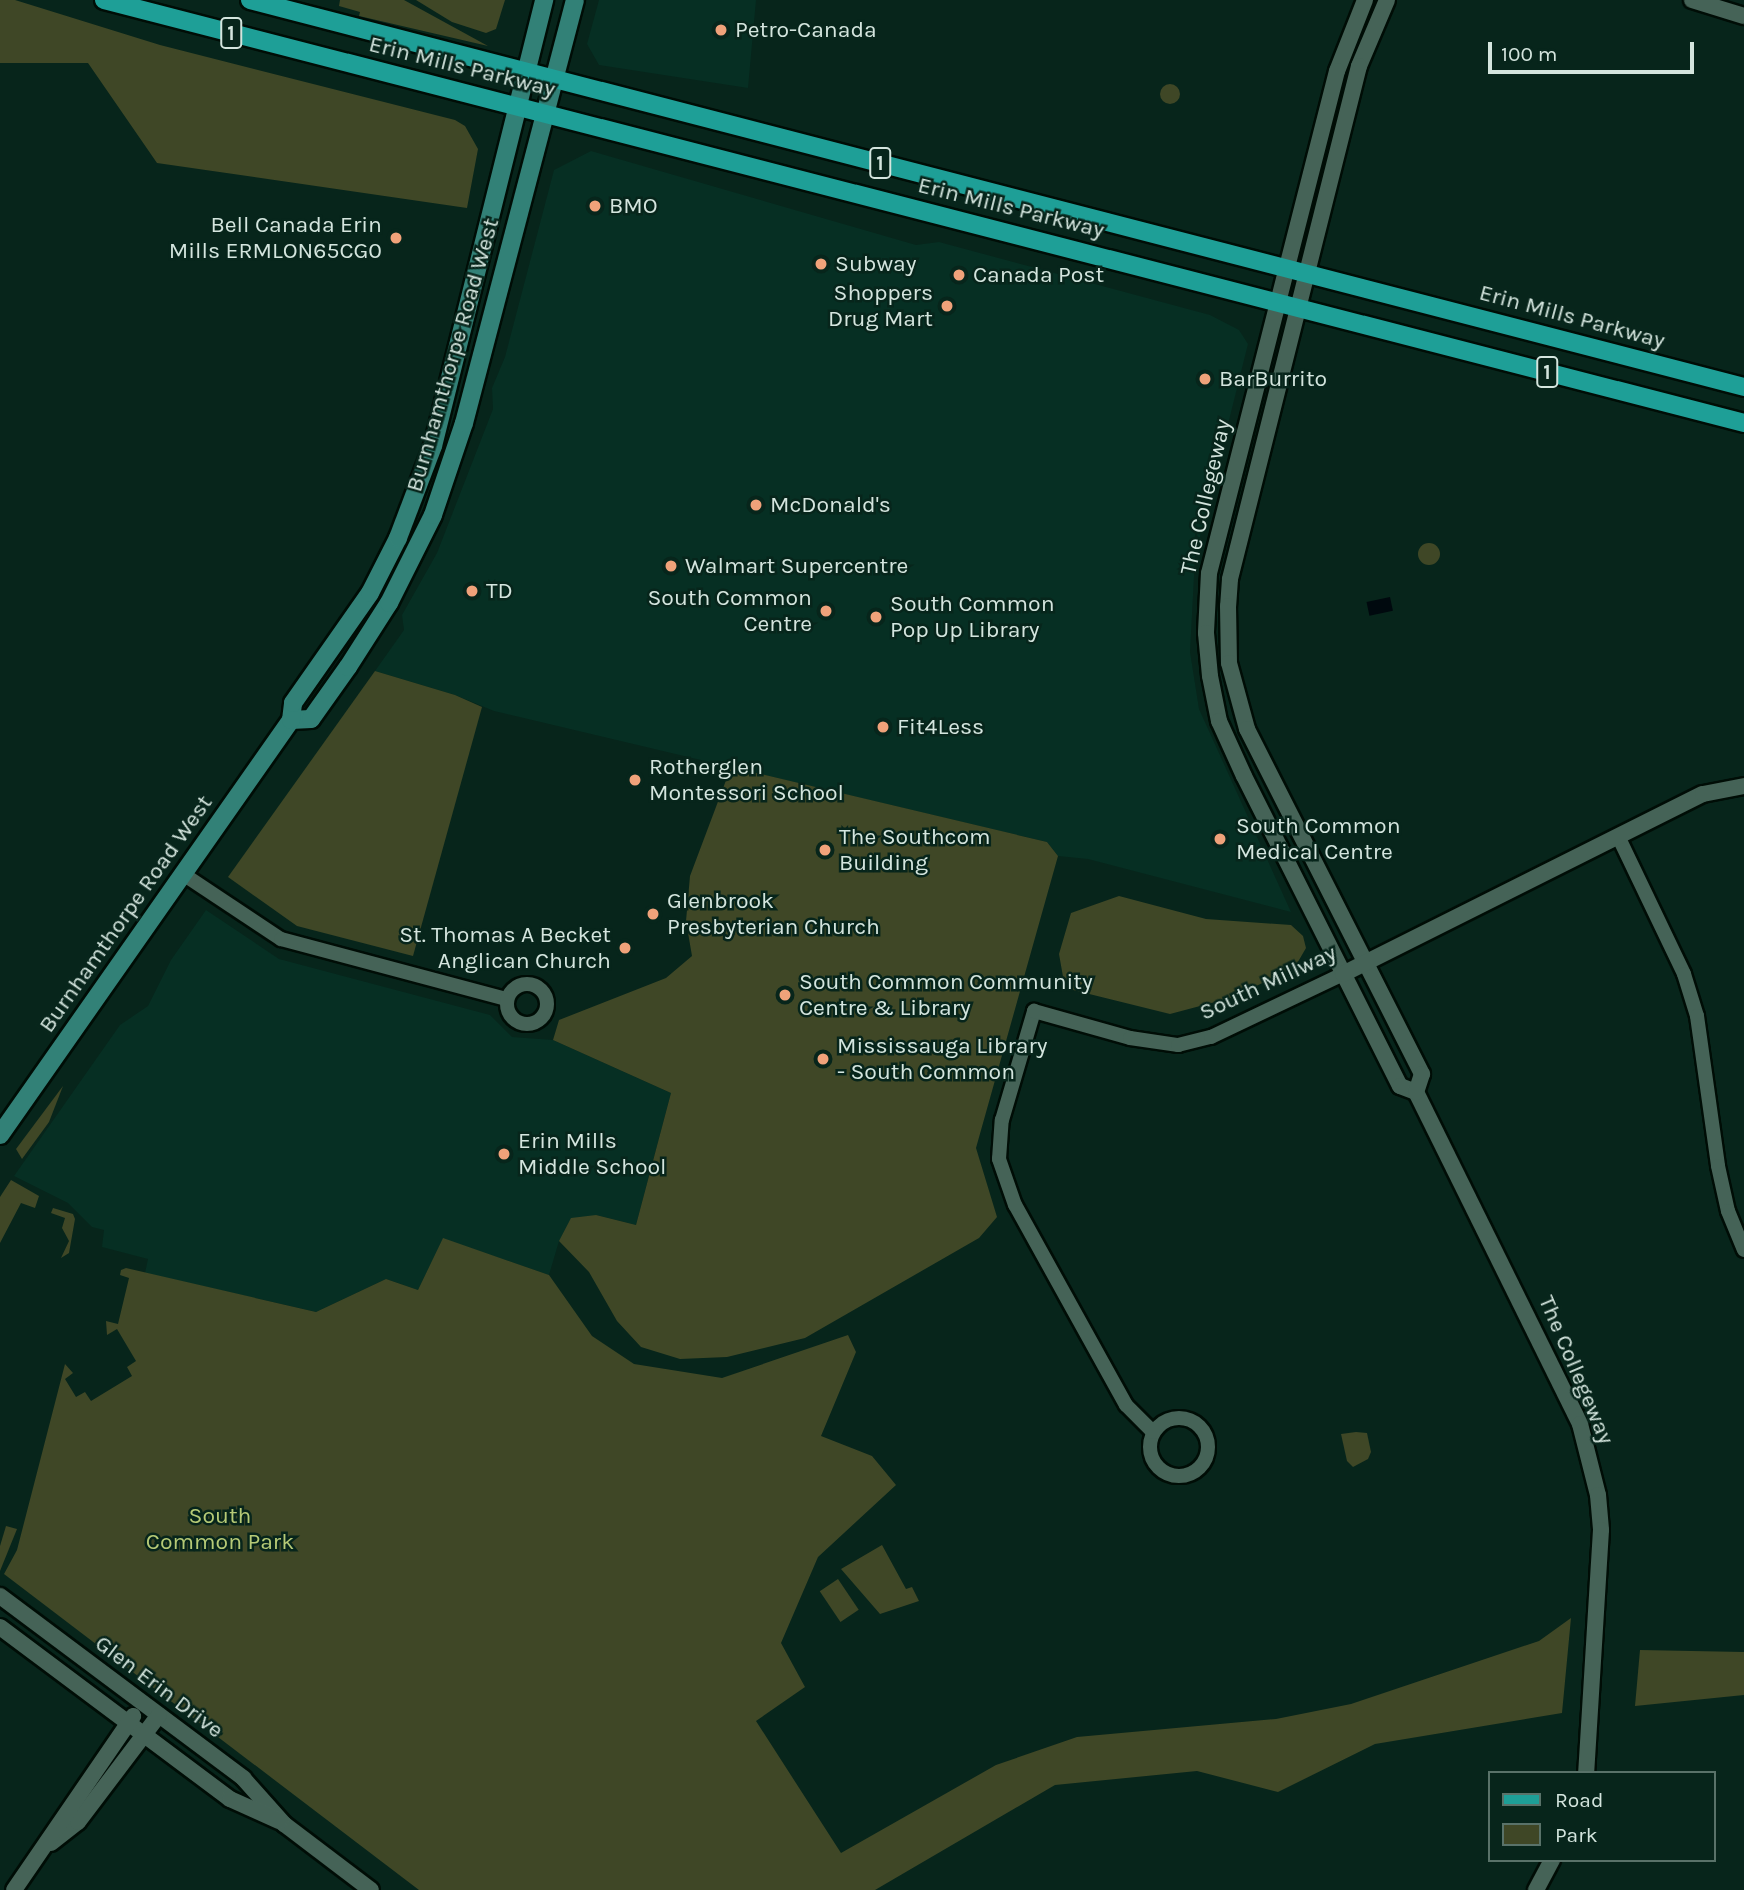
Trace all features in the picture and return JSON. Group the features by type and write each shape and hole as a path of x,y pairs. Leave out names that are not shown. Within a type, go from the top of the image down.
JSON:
{"main road":[{"name":"Erin Mills Parkway","path":"104,0 1744,422"},
{"name":"Erin Mills Parkway","path":"250,0 1744,387"},
{"name":"Burnhamthorpe Road West","path":"0,1135 186,876 291,720 293,703 370,593 421,482 544,0"},
{"name":"Burnhamthorpe Road West","path":"291,720 311,719 348,667 396,592 433,515 464,423 575,0"}],"street":[{"name":"The Collegeway","path":"1365,0 1337,71 1209,573 1206,633 1210,676 1219,720 1244,776 1400,1086 1416,1092 1567,1392 1591,1460 1601,1530 1601,1582 1586,1771"},
{"name":"The Collegeway","path":"1387,0 1359,66 1230,579 1229,663 1247,729 1422,1074 1416,1092"},
{"path":"1692,0 1744,16"},
{"name":"South Millway","path":"1153,1432 1119,1394 1015,1205 999,1159 1002,1120 1034,1011 1130,1038 1178,1045 1211,1037 1703,794 1744,786"},
{"path":"1618,836 1684,974 1697,1016 1718,1166 1728,1211 1744,1250"},
{"path":"186,876 291,943 507,999"},
{"path":"1175,1418 1193,1421 1208,1443 1205,1461 1192,1473 1166,1474 1149,1451 1153,1432 1175,1418"},
{"name":"Glen Erin Drive","path":"0,1596 243,1778 284,1824 371,1890"},
{"name":"Glen Erin Drive","path":"0,1627 230,1799 284,1824"},
{"path":"14,1890 47,1846 63,1813 143,1703"},
{"path":"47,1846 78,1822 159,1715"},
{"path":"1536,1890 1551,1862"}],"shaded area":[{"path":"599,0 756,0 748,88 599,65 587,44"},
{"path":"591,151 916,245 939,242 1210,315 1239,330 1248,344 1195,557 1190,652 1199,709 1291,912 1088,859 1058,856 1047,842 494,711 455,695 375,671 404,630 402,615 437,553 493,409 492,388 505,357 554,170"},
{"path":"1390,597 1393,611 1369,616 1367,602"},
{"path":"206,910 279,959 490,1015 512,1037 553,1040 671,1093 636,1225 596,1215 559,1241 549,1275 443,1239 418,1290 386,1279 316,1312 145,1273 148,1259 102,1247 104,1230 92,1227 68,1203 14,1176 120,1025 148,1006 171,960"}],"green space":[{"path":"0,0 15,0 160,45 455,120 465,126 478,149 467,208 157,163 88,63 0,63"},
{"path":"340,0 404,0 488,46 359,16 360,12 339,6"},
{"path":"416,0 505,0 496,29 486,33 452,22"},
{"path":"1170,84 1177,87 1180,94 1177,101 1170,104 1163,101 1160,94 1163,87"},
{"path":"1429,543 1437,546 1440,554 1437,562 1429,565 1421,562 1418,554 1421,546"},
{"path":"375,671 455,695 482,707 413,956 297,926 228,877"},
{"path":"731,767 1047,842 1058,856 976,1148 997,1217 979,1238 805,1338 727,1357 680,1359 641,1347 617,1321 589,1272 559,1241 571,1218 596,1215 636,1225 671,1093 553,1040 559,1020 666,978 692,956 686,921 690,876"},
{"path":"1119,896 1206,919 1291,925 1303,936 1306,948 1295,967 1234,997 1170,1014 1065,988 1059,954 1071,913"},
{"path":"63,1086 49,1122 22,1159 16,1149"},
{"path":"11,1180 39,1196 35,1208 21,1203 0,1243 0,1197"},
{"path":"53,1208 73,1214 75,1219 69,1253 61,1258 69,1241 62,1228 65,1218 51,1213"},
{"name":"South Common Park","path":"443,1238 549,1275 592,1336 634,1364 722,1378 848,1335 856,1352 821,1436 872,1456 896,1485 818,1557 781,1643 805,1687 756,1721 841,1853 996,1765 1077,1737 1276,1719 1351,1704 1539,1641 1571,1618 1562,1713 1375,1744 1278,1792 1197,1771 1055,1785 875,1890 419,1890 4,1574 17,1550 65,1364 73,1373 65,1379 76,1397 85,1392 91,1401 132,1376 127,1367 136,1361 117,1329 107,1335 106,1321 118,1324 129,1278 120,1275 121,1270 126,1268 316,1312 386,1279 418,1290"},
{"path":"1367,1433 1371,1452 1368,1459 1353,1467 1347,1461 1341,1434"},
{"path":"6,1526 17,1529 0,1571 0,1546"},
{"path":"882,1545 906,1589 912,1587 919,1601 880,1614 841,1569"},
{"path":"838,1579 859,1610 840,1622 820,1591"},
{"path":"1640,1650 1744,1652 1744,1695 1635,1706"}],"place":[{"name":"Petro-Canada","path":"721,30"},
{"name":"BMO","path":"595,206"},
{"name":"Bell Canada Erin Mills ERMLON65CG0","path":"396,238"},
{"name":"Subway","path":"821,264"},
{"name":"Canada Post","path":"959,275"},
{"name":"Shoppers Drug Mart","path":"947,306"},
{"name":"BarBurrito","path":"1205,379"},
{"name":"McDonald's","path":"756,505"},
{"name":"Walmart Supercentre","path":"671,566"},
{"name":"TD","path":"472,591"},
{"name":"South Common Centre","path":"826,611"},
{"name":"South Common Pop Up Library","path":"876,617"},
{"name":"Fit4Less","path":"883,727"},
{"name":"Rotherglen Montessori School","path":"635,780"},
{"name":"South Common Medical Centre","path":"1220,839"},
{"name":"The Southcom Building","path":"825,850"},
{"name":"Glenbrook Presbyterian Church","path":"653,914"},
{"name":"St. Thomas A Becket Anglican Church","path":"625,948"},
{"name":"South Common Community Centre & Library","path":"785,995"},
{"name":"Mississauga Library - South Common","path":"823,1059"},
{"name":"Erin Mills Middle School","path":"504,1154"}]}
